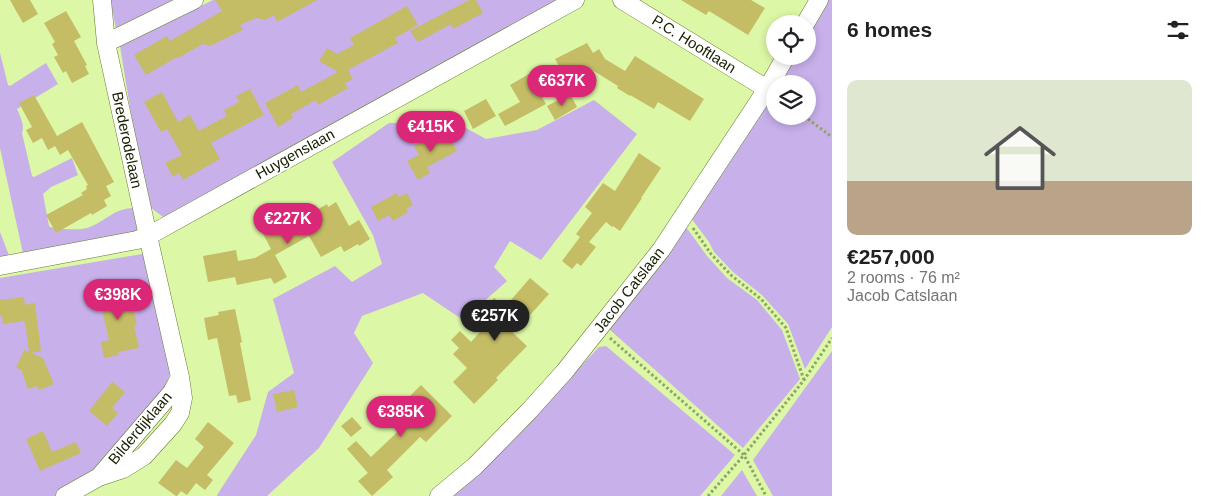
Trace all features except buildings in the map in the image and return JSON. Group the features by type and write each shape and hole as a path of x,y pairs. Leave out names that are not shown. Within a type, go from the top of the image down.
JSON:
{"street":[{"name":"Brederodelaan","path":"102,0 106,43 148,236"},
{"path":"106,43 194,0"},
{"name":"Huygenslaan","path":"0,266 137,240 148,236 575,0"},
{"name":"P.C. Hooftlaan","path":"622,0 766,88"},
{"path":"810,15 819,0"},
{"name":"Jacob Catslaan","path":"439,496 475,466 529,411 599,328 661,250 766,91"},
{"name":"Bilderdijklaan","path":"64,496 99,477 172,392 180,377 148,236"}],"path":[{"path":"816,125 832,137"},
{"path":"684,216 710,254 732,276 761,299 786,328 804,380"},
{"path":"599,328 744,455 766,496"},
{"path":"708,496 744,455 804,380 832,338"}],"shaded area":[{"path":"110,0 175,0 116,28"},
{"path":"213,0 563,0 174,216 163,217 150,207 141,175 120,46"},
{"path":"825,0 832,0 832,327 805,369 788,324 762,295 733,272 714,252 691,218 766,101 766,125 816,125 816,75 782,75 788,65 816,65 816,16"},
{"path":"0,53 8,85 10,86 46,63 58,84 17,109 23,124 22,133 32,176 34,177 72,158 78,175 51,187 43,194 49,226 64,229 84,229 116,212 137,208 142,232 24,258 0,148"},
{"path":"594,100 637,134 541,260 510,241 494,267 507,281 463,320 423,293 362,316 354,333 373,363 319,448 267,496 217,496 256,435 268,392 294,373 273,299 335,266 352,282 382,264 373,235 332,162 389,123 455,122 486,139 537,130"},
{"path":"686,227 707,256 727,278 757,300 782,330 800,379 743,448 609,329"},
{"path":"0,232 10,258 0,261"},
{"path":"148,253 171,371 164,389 106,462 71,488 54,496 0,496 0,278"},
{"path":"606,346 735,455 700,496 454,496 599,347"},
{"path":"832,351 832,496 773,496 753,460"},
{"path":"742,470 757,496 721,496"}]}
